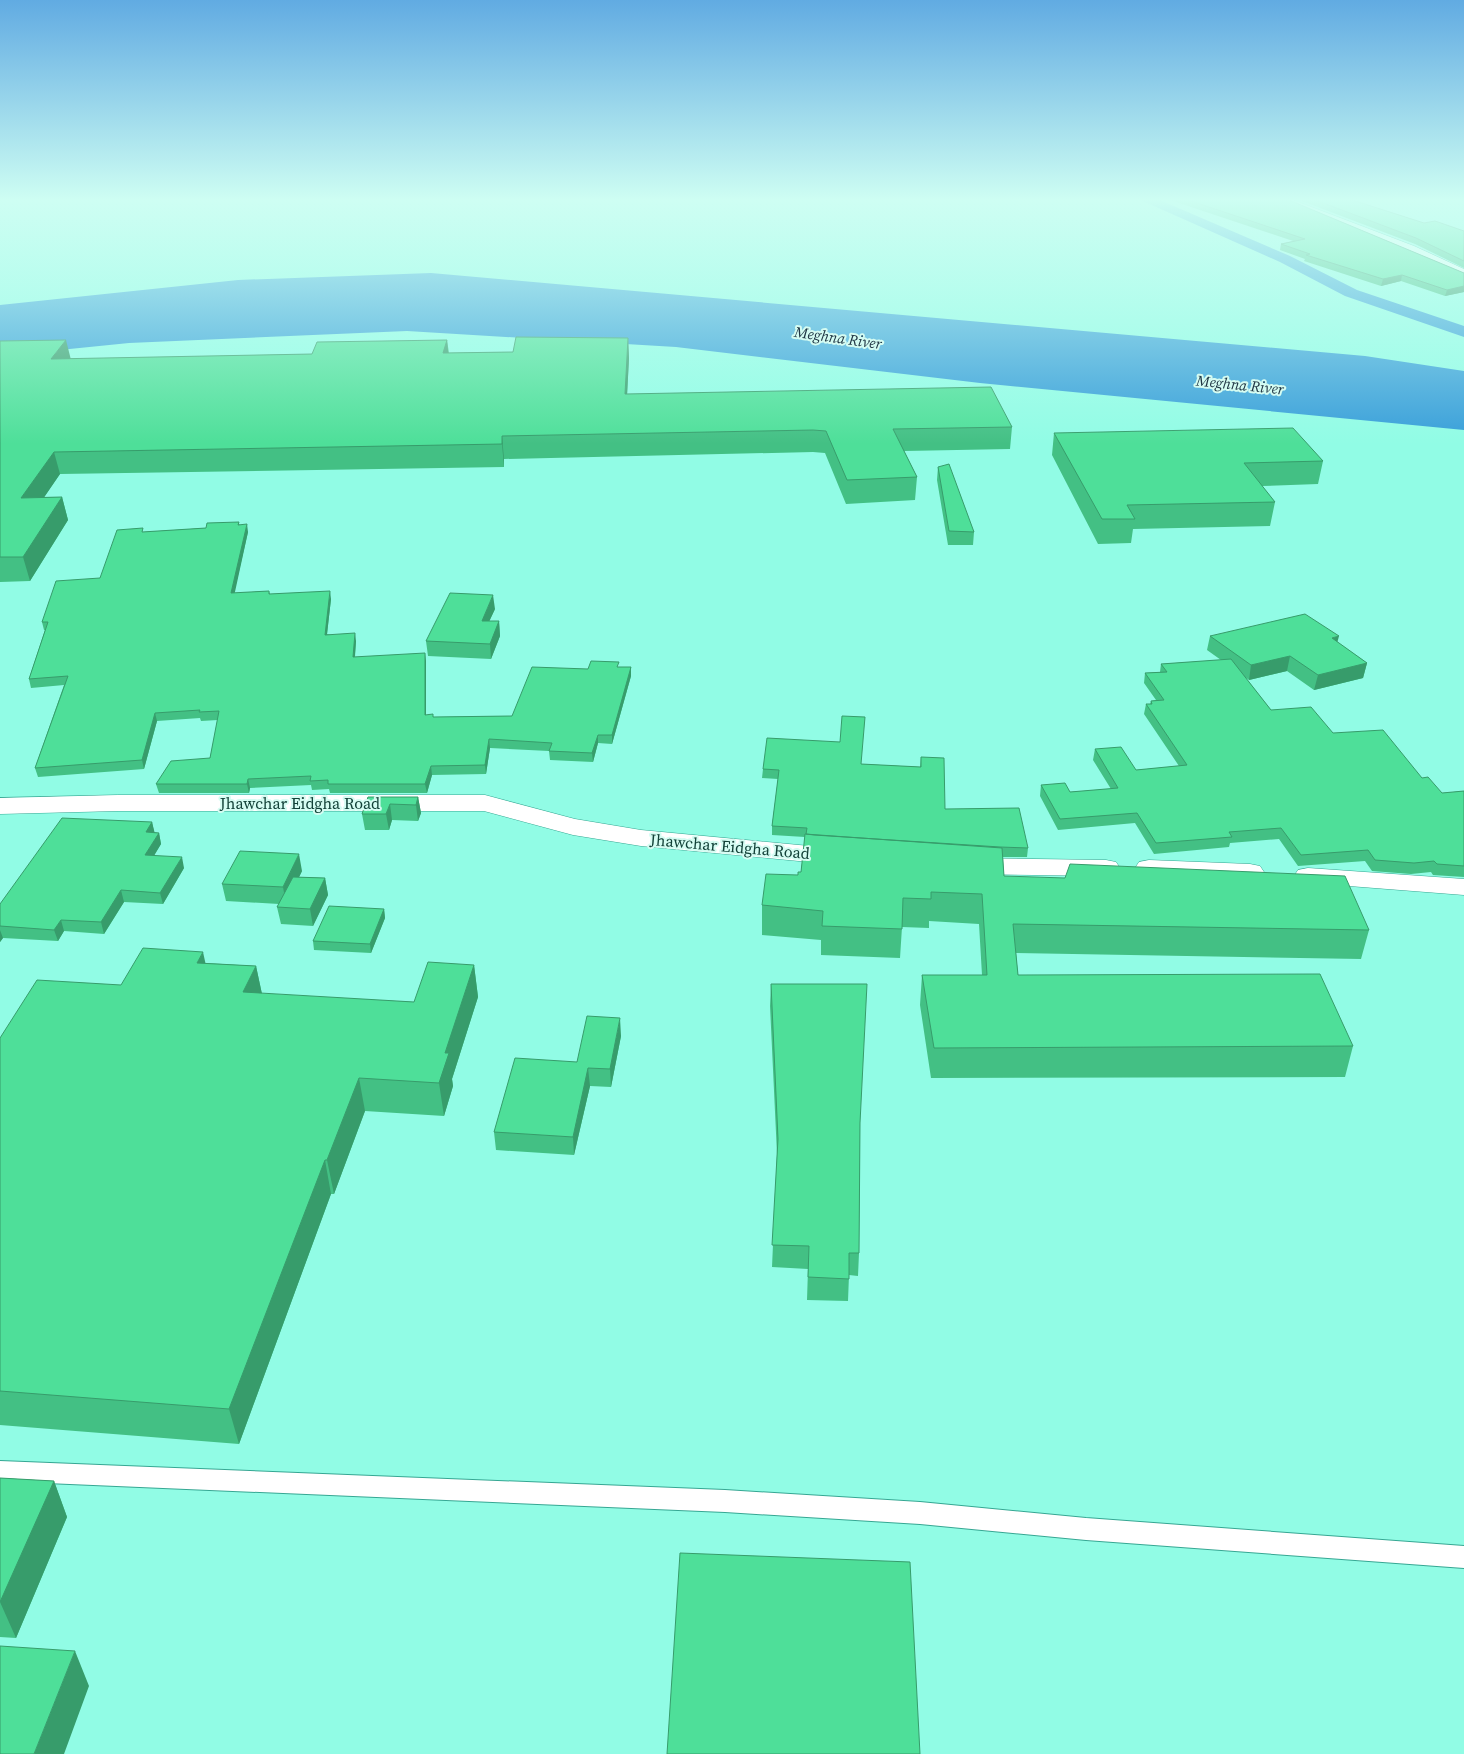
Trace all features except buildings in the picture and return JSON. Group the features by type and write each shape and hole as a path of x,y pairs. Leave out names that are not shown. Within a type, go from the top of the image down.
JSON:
{"street":[{"name":"Jhawchar Eidgha Road","path":"0,806 118,803 485,803 573,827 641,838 863,859"},
{"path":"941,864 1196,869 1464,887"}],"lane":[{"path":"0,1471 725,1501 901,1512 1214,1539 1464,1557"}],"water":[{"name":"Meghna River","path":"238,280 508,280 1365,356 1464,371 1464,430 980,383 676,347 407,331 129,343 0,356 0,305"}],"waterway":[{"path":"1325,280 1351,293 1464,332"}]}
